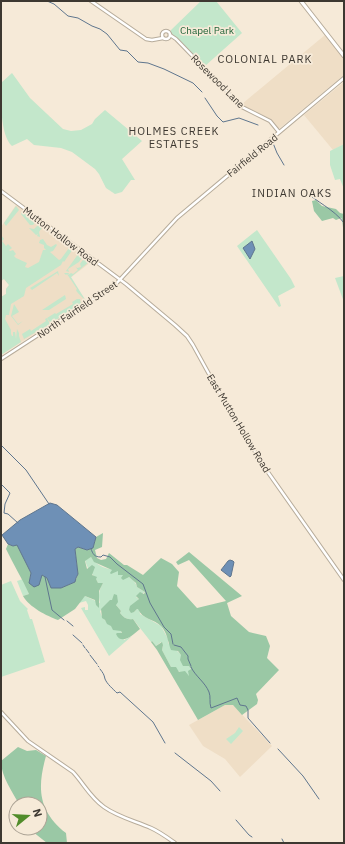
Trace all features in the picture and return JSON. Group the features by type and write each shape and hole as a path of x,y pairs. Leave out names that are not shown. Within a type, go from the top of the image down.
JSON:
{"main road":[{"path":"301,1 344,56"}],"street":[{"path":"91,1 146,39 157,40 163,37 164,32 166,31 169,32 169,39"},
{"name":"Rosewood Lane","path":"170,35 178,41 242,107 270,121 279,132"},
{"path":"163,37 178,41"},
{"name":"Fairfield Road","path":"162,233 177,218 344,78"},
{"name":"Mutton Hollow Road","path":"1,191 120,280"},
{"name":"North Fairfield Street","path":"1,359 105,292 120,280 162,233"},
{"name":"East Mutton Hollow Road","path":"120,280 175,325 193,344 220,394 265,468 344,580"},
{"path":"1,712 28,741 73,772 90,796 102,806 116,814 153,829 175,843"}],"shaded area":[{"path":"325,35 344,59 344,75 280,128 278,128 271,119 242,104"},
{"path":"344,82 344,144 333,150 304,115"},
{"path":"16,205 91,262 70,278 86,301 1,355 1,297 6,294 6,289 9,285 4,279 1,281 1,227"},
{"path":"225,705 233,705 272,746 240,777 225,759 203,746 189,725"}],"green space":[{"name":"Chapel Park","path":"201,1 216,1 242,33 205,66 172,36 171,33 171,30"},
{"path":"12,73 30,98 63,129 71,131 81,130 92,124 95,119 105,110 142,141 122,159 135,180 131,180 122,192 115,194 106,188 95,169 72,152 61,148 34,145 27,139 12,146 8,141 3,126 1,83"},
{"path":"344,144 344,189 340,179 335,180 330,165 330,151"},
{"path":"316,200 322,206 336,209 340,213 344,214 344,236 342,219 336,220 333,218 322,221 314,211 312,201"},
{"path":"16,206 19,210 6,226 4,223"},
{"path":"22,211 36,220 33,225 30,225 21,214"},
{"path":"39,224 43,226 39,232 40,237 29,228 34,229"},
{"path":"257,230 295,287 278,296 281,306 279,307 237,246"},
{"path":"1,235 4,239 2,241 6,246 8,244 12,248 9,250 13,250 16,254 14,256 16,258 27,263 25,267 28,268 39,262 43,250 46,250 44,245 39,243 40,240 43,239 47,245 51,247 56,244 57,245 53,251 50,252 59,260 69,248 62,242 59,242 60,240 73,249 61,265 26,288 24,296 11,304 9,315 6,315 5,319 11,330 12,336 13,332 15,332 16,339 17,329 21,342 1,355 1,297 6,294 6,289 9,285 4,279 1,281"},
{"path":"79,253 83,256 79,262 68,269 69,272 66,271"},
{"path":"85,257 90,261 71,277 86,301 77,292 77,289 67,274 66,275 64,273 69,273 68,275 71,273 73,274 78,270 75,266 77,268 81,267 80,264"},
{"path":"58,271 59,276 57,273 32,290 30,288"},
{"path":"344,276 344,302 335,278"},
{"path":"65,295 66,299 49,310 42,310"},
{"path":"80,299 81,304 51,323 47,318 73,304 72,302"},
{"path":"14,304 19,312 12,316 18,324 23,321 18,325 11,316"},
{"path":"47,318 50,324 24,339 22,334 30,329 31,331 46,321 45,319"},
{"path":"103,533 102,547 95,550 97,558 101,560 106,559 109,553 124,565 127,565 143,575 161,558 172,564 179,572 177,586 197,608 226,601 189,560 178,565 176,562 189,552 242,596 227,603 231,616 249,632 266,636 270,646 267,658 279,670 256,694 258,700 257,704 242,715 233,705 225,705 198,720 151,642 152,641 156,646 162,642 162,650 171,667 176,667 179,672 185,671 189,676 188,671 191,669 189,666 183,666 180,660 181,655 178,651 171,650 166,634 161,626 142,615 138,609 131,613 129,610 130,606 139,599 136,596 140,592 144,594 145,592 137,587 136,583 129,577 123,580 121,578 123,575 118,575 118,571 111,574 110,573 112,570 94,562 91,557 85,561 87,569 92,565 95,567 92,575 97,577 96,579 98,583 103,583 99,591 99,608 96,605 95,600 85,596 75,609 58,620 39,611 29,604 23,596 29,594 6,549 8,544 13,546 17,544 31,573 29,583 42,575 47,578 51,588 61,588 75,582 78,574 75,549 78,547 87,550 93,548 96,537"},
{"path":"91,557 96,563 103,567 118,570 132,579 137,587 145,592 136,597 139,599 129,610 134,612 139,609 140,614 161,626 168,639 168,643 186,660 190,667 189,677 171,667 162,650 163,645 161,642 156,646 152,641 151,642 133,619 127,619 121,615 121,611 112,600 100,611 101,615 108,623 121,631 124,640 132,636 109,656 81,608 85,607 85,610 88,610 86,601 79,603 87,593 85,596 100,603 99,593 103,583 98,583 88,567 85,560"},
{"path":"23,579 29,594 23,596 17,581"},
{"path":"11,581 20,601 28,609 27,610 30,619 32,619 45,662 1,677 1,585"},
{"path":"114,594 117,595 118,602 116,605 121,611 120,613 126,618 133,619 140,629 124,639 121,639 116,634 122,633 121,631 113,630 111,626 102,618 101,609 110,600 112,600"},
{"path":"239,727 243,731 231,744 226,739 235,733"},
{"path":"18,747 27,751 36,750 46,756 41,778 42,796 14,796 7,783 1,767 1,761"},
{"path":"48,812 57,825 66,833 67,843 47,843 38,836 48,836"}],"water":[{"path":"252,241 255,249 250,259 243,248"},
{"path":"50,503 57,505 96,537 93,548 87,550 78,547 75,549 78,574 75,582 61,588 51,588 47,578 42,575 39,585 34,587 29,583 31,573 17,545 13,546 8,544 2,535 20,520"},
{"path":"230,560 234,562 230,577 221,570"}],"waterway":[{"path":"47,1 54,4 68,16 78,18 100,29 107,34 120,50 127,51 138,62 148,63 164,69 193,83 202,92"},
{"path":"205,98 223,122 239,118 258,125"},
{"path":"273,143 284,165"},
{"path":"304,190 340,218 344,223"},
{"path":"1,445 26,470 49,504"},
{"path":"1,484 10,493 5,504 4,513 8,514 18,523"},
{"path":"91,549 95,556 101,557 103,555 110,557 143,584 150,603 164,627 171,634 173,644"},
{"path":"45,577 52,610 64,620"},
{"path":"67,621 73,626"},
{"path":"73,635 82,643"},
{"path":"174,645 181,647 188,656 191,666"},
{"path":"86,649 89,653"},
{"path":"90,655 97,664"},
{"path":"191,667 209,692 211,708 237,698 240,705 246,706 248,710 248,718 270,743"},
{"path":"100,669 106,681 112,688 117,693 120,692 153,722 165,743"},
{"path":"278,749 303,776 319,799"},
{"path":"175,753 211,781 220,791"},
{"path":"236,820 252,837"},
{"path":"282,839 284,843"}],"district":[{"name":"COLONIAL PARK","path":"265,59"},
{"name":"HOLMES CREEK ESTATES","path":"174,137"},
{"name":"INDIAN OAKS","path":"292,193"}]}
